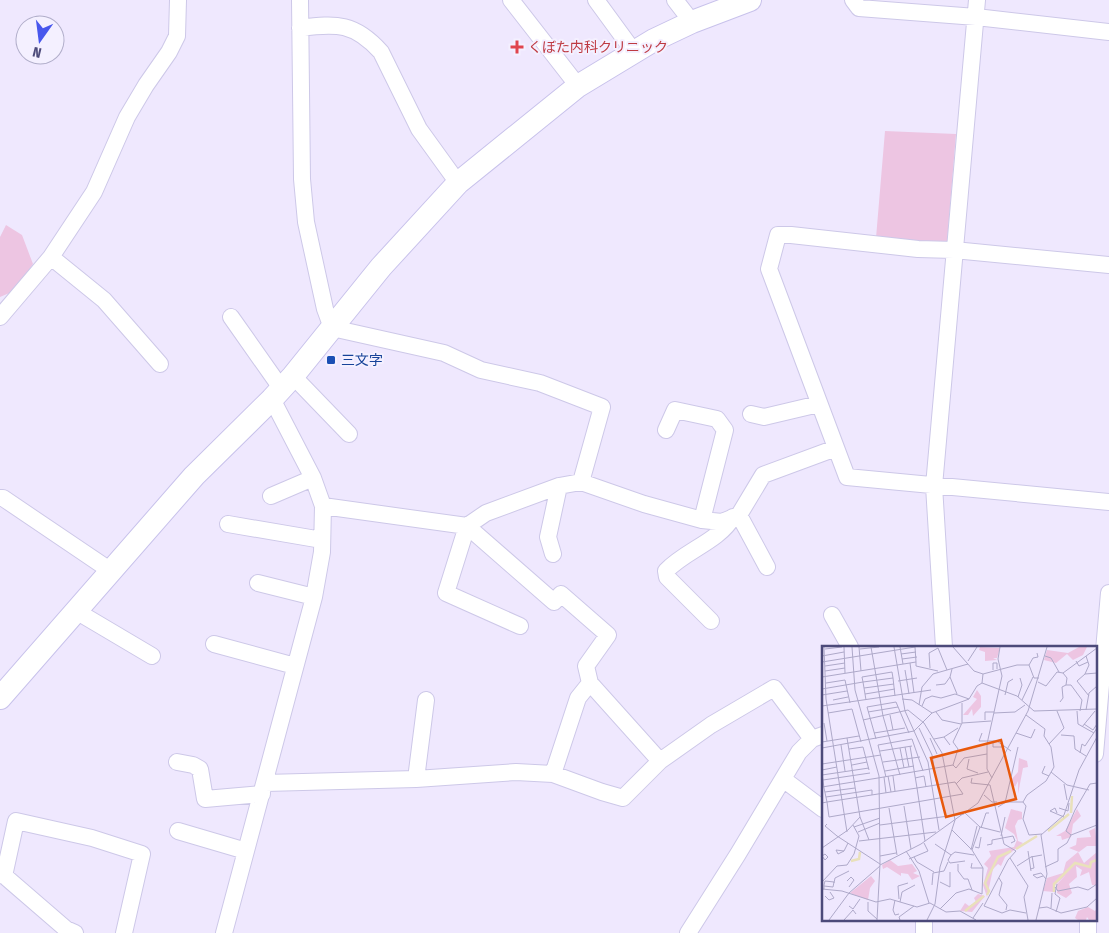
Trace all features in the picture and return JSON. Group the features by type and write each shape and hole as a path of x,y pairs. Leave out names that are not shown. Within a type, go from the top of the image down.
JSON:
{"street":[{"path":"0,317 51,257 94,192 127,117 169,52 177,36 178,0"},
{"path":"300,0 302,179 306,222 325,309 332,328"},
{"path":"511,0 578,86"},
{"path":"596,0 634,52"},
{"path":"675,0 692,22"},
{"path":"0,698 194,476 282,388 380,267 458,183 578,86 634,52 692,22 750,0"},
{"path":"853,0 859,8 976,17 1109,32"},
{"path":"944,646 934,486 977,0"},
{"path":"300,28 330,24 361,34 372,42 381,52 419,129 458,183"},
{"path":"1109,265 778,235 769,269 847,477 1109,502"},
{"path":"51,257 104,300 160,364"},
{"path":"224,933 314,597 322,552 323,506 282,388 230,317"},
{"path":"332,328 444,353 481,370 540,383 602,407 581,482"},
{"path":"282,388 349,434"},
{"path":"750,414 764,416 819,404"},
{"path":"666,430 675,410 717,419 725,430 702,520"},
{"path":"711,621 667,577 666,571 676,560 726,529 763,475 836,448"},
{"path":"271,496 313,478"},
{"path":"520,626 446,593 467,526 486,512 559,486 581,482 644,504 702,520 722,522 736,516"},
{"path":"553,554 548,537 559,486"},
{"path":"0,498 3,498 111,571"},
{"path":"323,506 467,526 554,602 560,594 608,635 586,666 590,684 660,761"},
{"path":"736,516 767,567"},
{"path":"228,524 322,540"},
{"path":"258,582 314,597"},
{"path":"1109,593 1096,746 1109,748"},
{"path":"76,611 152,656"},
{"path":"832,615 849,646"},
{"path":"214,644 296,666"},
{"path":"552,774 578,698 590,684"},
{"path":"177,762 193,765 200,769 205,799 264,788 516,772 552,774 623,798 660,761 711,725 774,688 817,737 799,752 688,933"},
{"path":"416,779 426,700"},
{"path":"783,779 822,808"},
{"path":"75,933 66,929 2,874 16,821 92,838 142,854 124,933"},
{"path":"178,831 246,851"},
{"path":"924,920 924,933"},
{"path":"1088,920 1088,933"}],"shaded area":[{"path":"885,131 956,134 947,243 876,238"},
{"path":"6,225 22,235 33,264 14,291 0,297 0,237"}],"place":[{"name":"くぼた内科クリニック","path":"517,47"},
{"name":"三文字","path":"331,360"}]}
